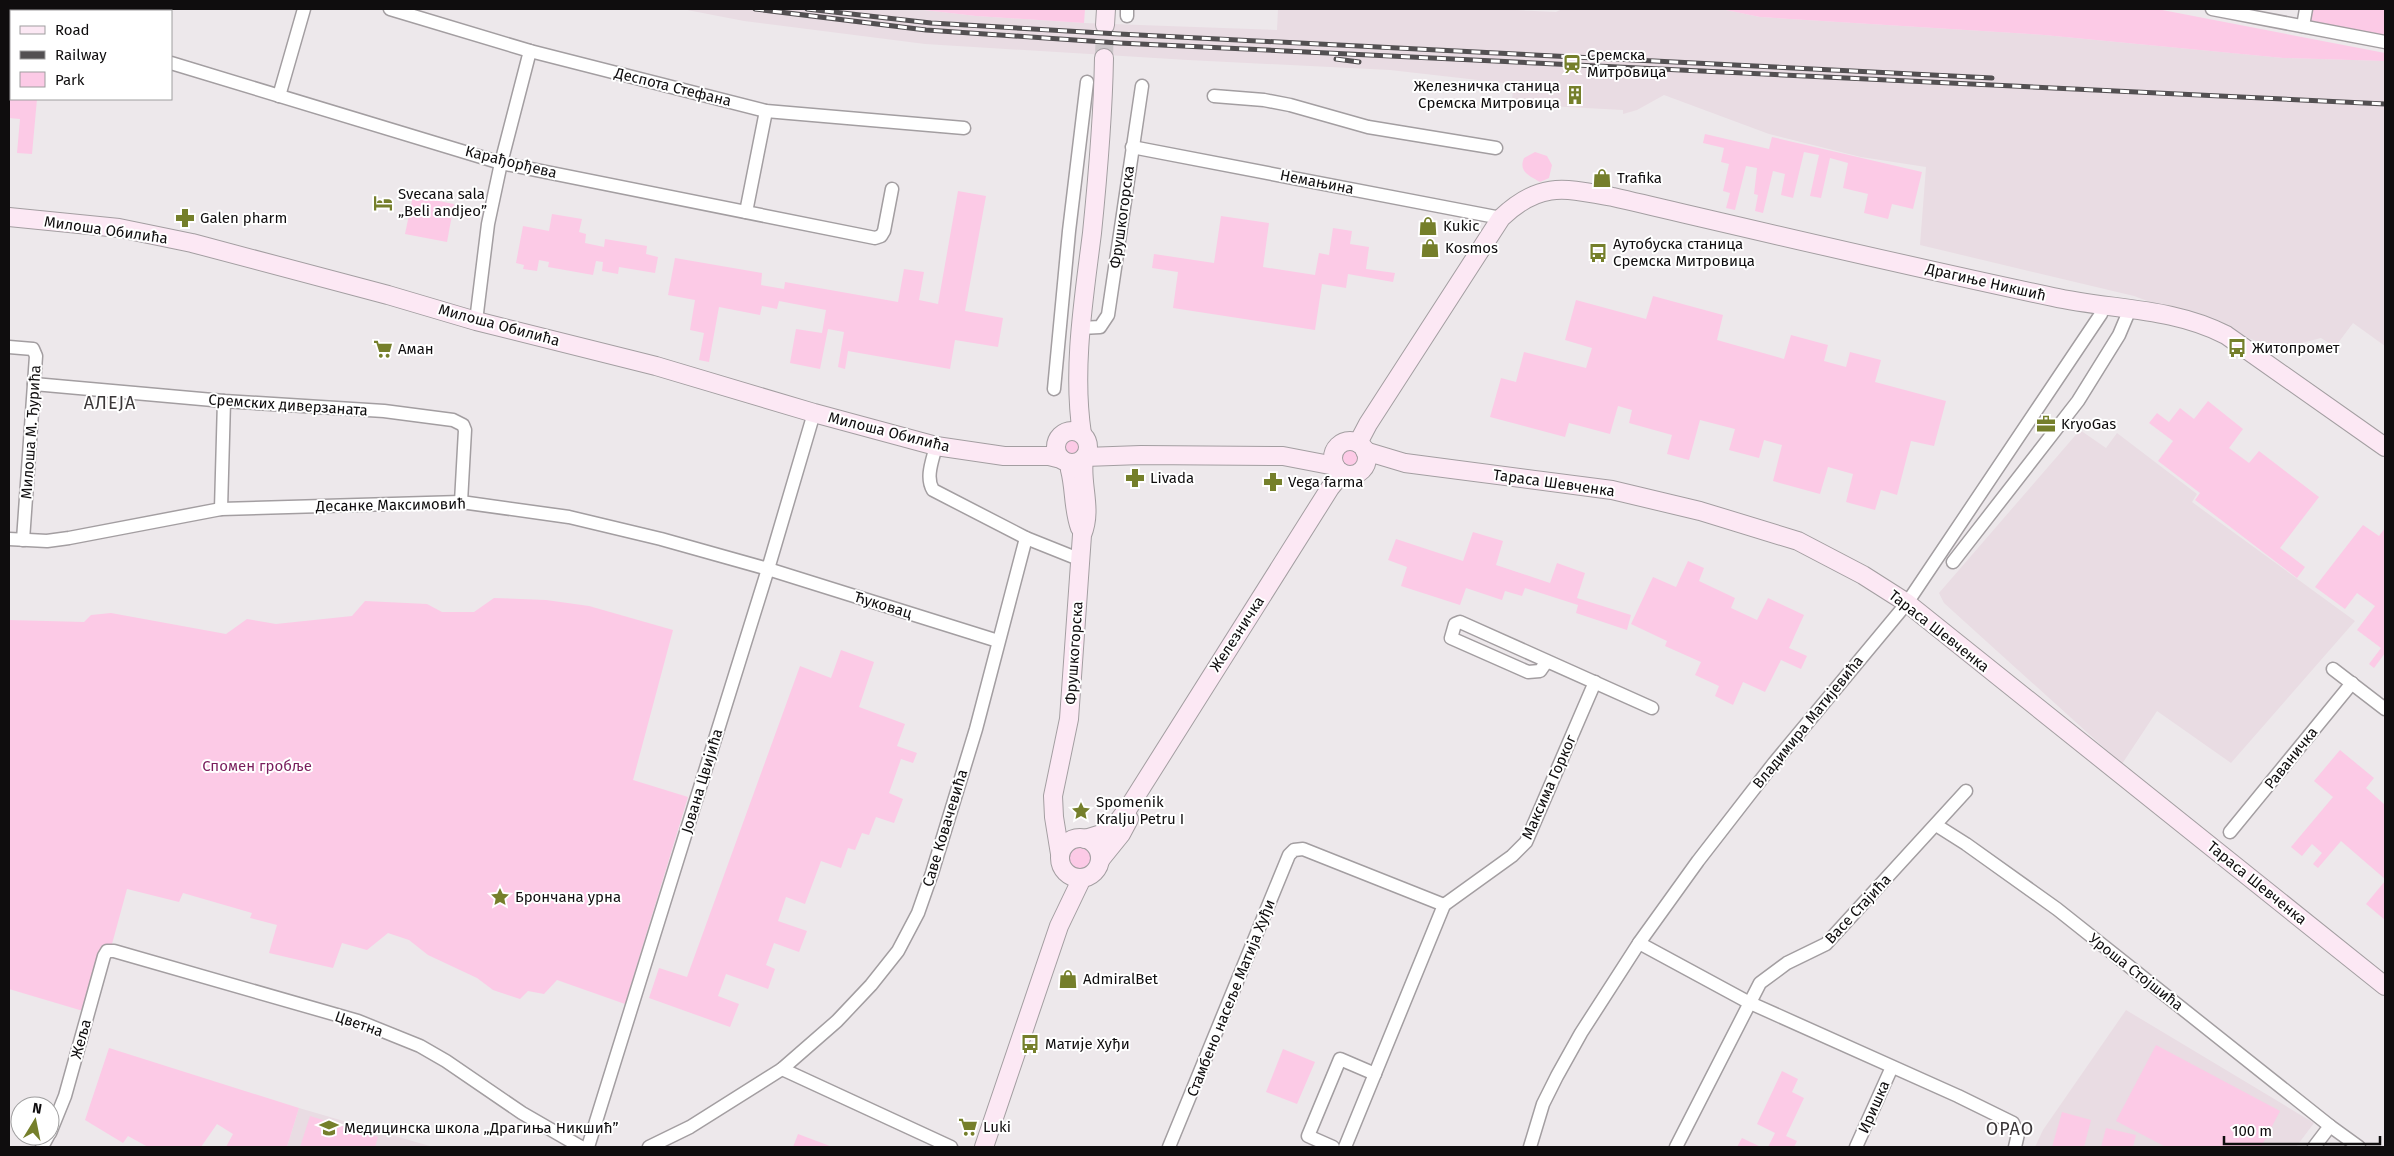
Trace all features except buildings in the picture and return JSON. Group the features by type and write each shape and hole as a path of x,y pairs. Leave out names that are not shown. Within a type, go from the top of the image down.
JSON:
{"street":[{"path":"279,96 304,9"},
{"name":"Деспота Стефана","path":"390,9 530,51 766,111 964,128"},
{"path":"2212,9 2385,42"},
{"path":"2303,26 2306,9"},
{"path":"476,321 488,224 501,162 530,51"},
{"name":"Фрушкогорска","path":"1084,436 1079,408 1081,328 1102,129 1104,58"},
{"name":"Карађорђева","path":"172,62 501,162 879,237 884,231 892,189"},
{"path":"1054,389 1069,231 1087,82"},
{"name":"Фрушкогорска","path":"1081,328 1100,327 1108,316 1142,86"},
{"path":"1214,96 1264,100 1290,105 1368,127 1496,148"},
{"path":"746,212 766,111"},
{"name":"Немањина","path":"1132,147 1502,218"},
{"name":"Драгиње Никшић","path":"1502,218 1527,196 1554,189 1613,197 1944,273 2103,306 2176,316 2204,324 2226,335 2385,448"},
{"name":"Милоша Обилића","path":"9,217 119,228 192,243 412,301 476,321 656,366 814,413 936,446 1004,456 1049,456 1062,460"},
{"path":"1284,456 1338,469 1352,475 1362,470 1366,461 1361,447 1368,424 1502,218"},
{"name":"Фрушкогорска","path":"1069,231 1092,234"},
{"name":"Владимира Матијевића","path":"1530,1147 1543,1104 1557,1076 1581,1032 1639,943 1698,861 1774,763 1907,603 2101,314 2103,306"},
{"path":"1953,562 2078,401 2115,341 2130,310"},
{"name":"Милоша М. Ђурића","path":"9,347 33,349 35,351 23,540"},
{"name":"Фрушкогорска","path":"1061,436 1080,357"},
{"name":"Сремских диверзаната","path":"34,384 224,401 384,411 437,416 459,422 465,430 466,436 461,502"},
{"path":"221,508 224,401"},
{"name":"Јована Цвијића","path":"588,1147 768,569 814,413"},
{"path":"1141,455 1108,449 1073,430 1061,436 1056,447 1062,460 1073,463 1084,458 1141,455 1284,456 1338,446 1347,442 1361,447"},
{"name":"Милоша Обилића","path":"985,452 1033,448 1048,444 1061,436"},
{"path":"1084,436 1089,448 1084,458"},
{"path":"936,446 929,474 930,485 933,490 1026,538 1081,560"},
{"path":"1338,446 1333,456 1338,469"},
{"name":"Тараса Шевченка","path":"1361,447 1405,463 1612,490 1700,511 1798,541 1863,575 1907,603 2385,986"},
{"name":"Фрушкогорска","path":"1059,926 1064,890 1062,862 1053,806 1069,719 1082,535 1086,524 1088,499 1082,469 1084,458"},
{"name":"Фрушкогорска","path":"1062,460 1070,471 1076,514 1082,535"},
{"name":"Тараса Шевченка","path":"1362,470 1405,463"},
{"name":"Железничка","path":"1083,838 1101,834 1114,827 1136,796 1189,708 1325,496 1338,469"},
{"name":"Десанке Максимовић","path":"9,539 69,538 221,508 461,502 569,517 768,569"},
{"name":"Саве Ковачевића","path":"648,1147 690,1127 782,1069 837,1021 871,985 898,950 918,913 976,729 1026,538"},
{"name":"Ћуковац","path":"768,569 998,641"},
{"path":"1547,661 1540,671 1528,672 1451,638 1451,630 1454,624 1460,622 1652,708"},
{"path":"2333,669 2385,709"},
{"name":"Максима Горког","path":"1444,905 1512,856 1526,842 1595,682"},
{"name":"Раваничка","path":"2230,832 2352,683"},
{"name":"Фрушкогорска","path":"1060,771 1063,817 1068,828 1083,838"},
{"name":"Васе Стајића","path":"1676,1147 1748,1002 1760,982 1769,975 1826,944 1966,792"},
{"name":"Железничка","path":"1100,860 1122,834 1130,817 1136,796"},
{"name":"Уроша Стојшића","path":"1936,825 1966,844 2057,909 2359,1147"},
{"path":"984,1147 1059,926 1082,878 1096,870 1100,860 1098,849 1083,838 1065,844 1062,862 1072,876 1082,878"},
{"name":"Стамбено насеље Матија Хуђи","path":"1169,1147 1289,855 1294,850 1303,849 1444,905"},
{"path":"1345,1147 1444,905"},
{"path":"1639,943 1748,1002 2009,1121 2018,1129 2018,1139 2015,1147"},
{"name":"Жеља","path":"60,1108 104,956 107,951 114,951"},
{"name":"Цветна","path":"114,951 358,1021 420,1046 446,1061 522,1113 581,1147"},
{"path":"1333,1147 1308,1136 1340,1059 1375,1074"},
{"name":"Иришка","path":"1856,1147 1892,1067"},
{"path":"782,1069 952,1147"},
{"path":"2314,1147 2330,1126"}],"shaded area":[{"path":"682,9 915,9 976,16 1084,23 1277,30 1278,9 1495,9 1556,12 1562,9 1721,9 1760,17 2044,35 2283,58 2385,61 2385,346 2353,323 2335,347 2321,338 2278,349 2134,296 1920,245 1926,167 1861,157 1769,134 1664,95 1637,110 1623,114 1623,110 1512,104 1513,84 1390,70 925,44 744,21"},
{"path":"2080,430 2106,448 2117,433 2197,494 2192,502 2355,621 2231,763 2157,711 2122,764 1944,603 1939,593"},
{"path":"2126,1010 2314,1123 2296,1147 2035,1147 2043,1130"},
{"name":"Медицинска школа „Драгиња Никшић”","path":"299,1108 433,1147 287,1147"}],"green space":[{"path":"915,9 1085,9 1084,23 976,16"},
{"path":"1721,9 2157,9 2385,53 2385,61 2283,58 2044,35 1760,17"},
{"path":"2307,9 2385,9 2385,37 2304,22"},
{"path":"10,78 10,100 37,100 32,154 17,153 20,119 9,118"},
{"path":"1705,134 1769,149 1772,137 1922,172 1913,209 1892,204 1888,219 1864,213 1868,194 1843,188 1848,163 1830,158 1821,198 1810,196 1819,155 1804,152 1793,198 1781,195 1785,174 1773,171 1763,213 1755,211 1758,195 1754,194 1757,168 1746,166 1735,210 1726,208 1730,193 1723,191 1729,164 1721,162 1724,148 1703,143"},
{"path":"1535,152 1547,156 1552,165 1549,178 1540,182 1526,173 1523,167 1524,158"},
{"path":"958,191 986,196 965,311 1003,318 998,347 955,340 950,369 848,351 845,369 838,367 844,332 828,329 820,369 790,363 796,329 822,333 826,310 779,301 777,309 762,306 760,315 719,307 709,362 699,360 704,333 690,330 695,300 668,295 675,258 762,273 761,285 784,289 785,282 898,302 904,269 924,272 919,300 938,304"},
{"path":"413,196 454,204 447,242 405,234"},
{"path":"552,214 582,219 579,232 586,234 585,243 604,247 605,239 647,246 646,254 658,257 655,273 619,267 618,274 602,271 603,262 596,261 593,275 548,267 549,262 539,260 537,271 523,269 524,265 516,263 523,226 549,231"},
{"path":"1221,216 1269,223 1263,267 1315,275 1319,253 1329,255 1333,228 1352,231 1350,244 1369,247 1366,269 1395,273 1393,282 1348,274 1346,288 1322,284 1315,330 1173,308 1178,272 1152,268 1154,254 1214,263"},
{"path":"1653,296 1723,315 1717,340 1784,359 1791,335 1828,345 1824,361 1846,367 1850,352 1881,360 1875,382 1946,401 1934,446 1911,441 1897,495 1881,490 1875,510 1846,502 1853,474 1828,467 1820,494 1773,481 1782,445 1764,440 1759,458 1729,450 1735,429 1700,420 1689,460 1667,454 1672,435 1629,423 1632,410 1618,406 1610,434 1569,423 1565,437 1490,417 1501,378 1516,382 1524,352 1586,368 1592,348 1565,340 1576,300 1646,319"},
{"path":"2208,401 2243,429 2229,448 2249,463 2259,451 2319,497 2280,548 2305,567 2297,578 2195,500 2200,493 2158,461 2173,441 2149,423 2157,413 2169,422 2180,408 2194,419"},
{"path":"1072,437 1079,440 1082,447 1079,454 1072,457 1065,454 1062,447 1065,440"},
{"path":"1350,448 1357,451 1360,458 1357,465 1350,468 1343,465 1340,458 1343,451"},
{"path":"2363,525 2379,536 2385,528 2385,653 2374,668 2369,664 2381,648 2357,630 2375,606 2357,593 2345,609 2315,587"},
{"path":"1473,532 1503,541 1496,565 1550,583 1557,563 1585,573 1577,598 1631,615 1627,630 1576,613 1578,605 1525,588 1522,596 1505,591 1502,600 1466,588 1460,605 1401,586 1407,567 1388,560 1396,539 1463,561"},
{"path":"1688,561 1704,568 1699,581 1735,598 1731,608 1757,620 1768,598 1804,615 1789,648 1807,656 1801,669 1781,660 1765,692 1743,682 1733,705 1715,696 1719,686 1695,675 1701,662 1665,646 1667,641 1631,624 1653,577 1676,587"},
{"name":"Спомен гробље","path":"494,598 546,600 589,606 673,630 633,780 688,797 625,1004 557,980 544,994 528,991 520,999 493,990 477,978 428,955 409,940 388,933 367,950 342,943 333,968 269,953 277,925 250,918 252,913 183,893 179,902 127,889 112,944 83,1011 9,989 9,620 84,622 91,615 111,613 226,634 247,619 276,624 352,616 365,601 427,604 442,612 474,612"},
{"path":"841,650 874,662 859,707 905,724 897,746 917,753 913,763 901,759 889,793 903,799 894,823 876,817 869,835 862,833 855,850 848,848 841,868 821,861 805,904 786,897 778,921 807,931 799,952 774,943 766,965 775,969 768,989 726,974 718,996 739,1004 730,1027 649,998 659,968 687,977 800,666 831,678"},
{"path":"2340,750 2374,778 2366,788 2385,805 2385,879 2341,841 2318,868 2313,864 2322,853 2312,844 2302,856 2291,847 2333,797 2314,781"},
{"path":"1080,845 1089,849 1093,858 1089,867 1080,871 1071,867 1067,858 1071,849"},
{"path":"2385,881 2385,920 2366,904"},
{"path":"2156,1045 2280,1111 2261,1147 2166,1147 2116,1121"},
{"path":"109,1048 299,1108 287,1147 226,1147 233,1134 217,1124 201,1147 148,1147 128,1136 123,1143 85,1120"},
{"path":"1283,1049 1315,1062 1297,1104 1266,1092"},
{"path":"1782,1071 1798,1079 1792,1092 1804,1098 1786,1136 1797,1141 1794,1147 1768,1147 1775,1133 1757,1124"},
{"path":"2062,1112 2091,1120 2084,1147 2052,1147"},
{"path":"310,1116 378,1137 375,1147 300,1147"},
{"path":"2106,1128 2136,1135 2133,1147 2101,1147"},
{"path":"798,1134 830,1146 830,1147 793,1147"},
{"path":"1742,1138 1761,1147 1737,1147"}],"tunnel":[{"path":"1104,58 1105,25"}],"railway":[{"path":"755,9 926,30 1119,43 2385,104"},
{"path":"807,9 931,23 1119,34 1992,78"},
{"path":"1336,59 1359,62"}],"place":[{"name":"Сремска Митровица","path":"1572,64"},
{"name":"Железничка станица Сремска Митровица","path":"1575,95"},
{"name":"Trafika","path":"1602,178"},
{"name":"Svecana sala „Beli andjeo”","path":"383,203"},
{"name":"Galen pharm","path":"185,218"},
{"name":"Kukic","path":"1428,226"},
{"name":"Kosmos","path":"1430,248"},
{"name":"Аутобуска станица Сремска Митровица","path":"1598,253"},
{"name":"Житопромет","path":"2237,348"},
{"name":"Аман","path":"383,349"},
{"name":"KryoGas","path":"2046,424"},
{"name":"Livada","path":"1135,478"},
{"name":"Vega farma","path":"1273,482"},
{"name":"Spomenik Kralju Petru I","path":"1081,811"},
{"name":"Брончана урна","path":"500,897"},
{"name":"AdmiralBet","path":"1068,979"},
{"name":"Матије Хуђи","path":"1030,1044"},
{"name":"Luki","path":"968,1127"},
{"name":"Медицинска школа „Драгиња Никшић”","path":"329,1128"}],"district":[{"name":"АЛЕЈА","path":"110,403"},
{"name":"ОРАО","path":"2010,1129"}]}
